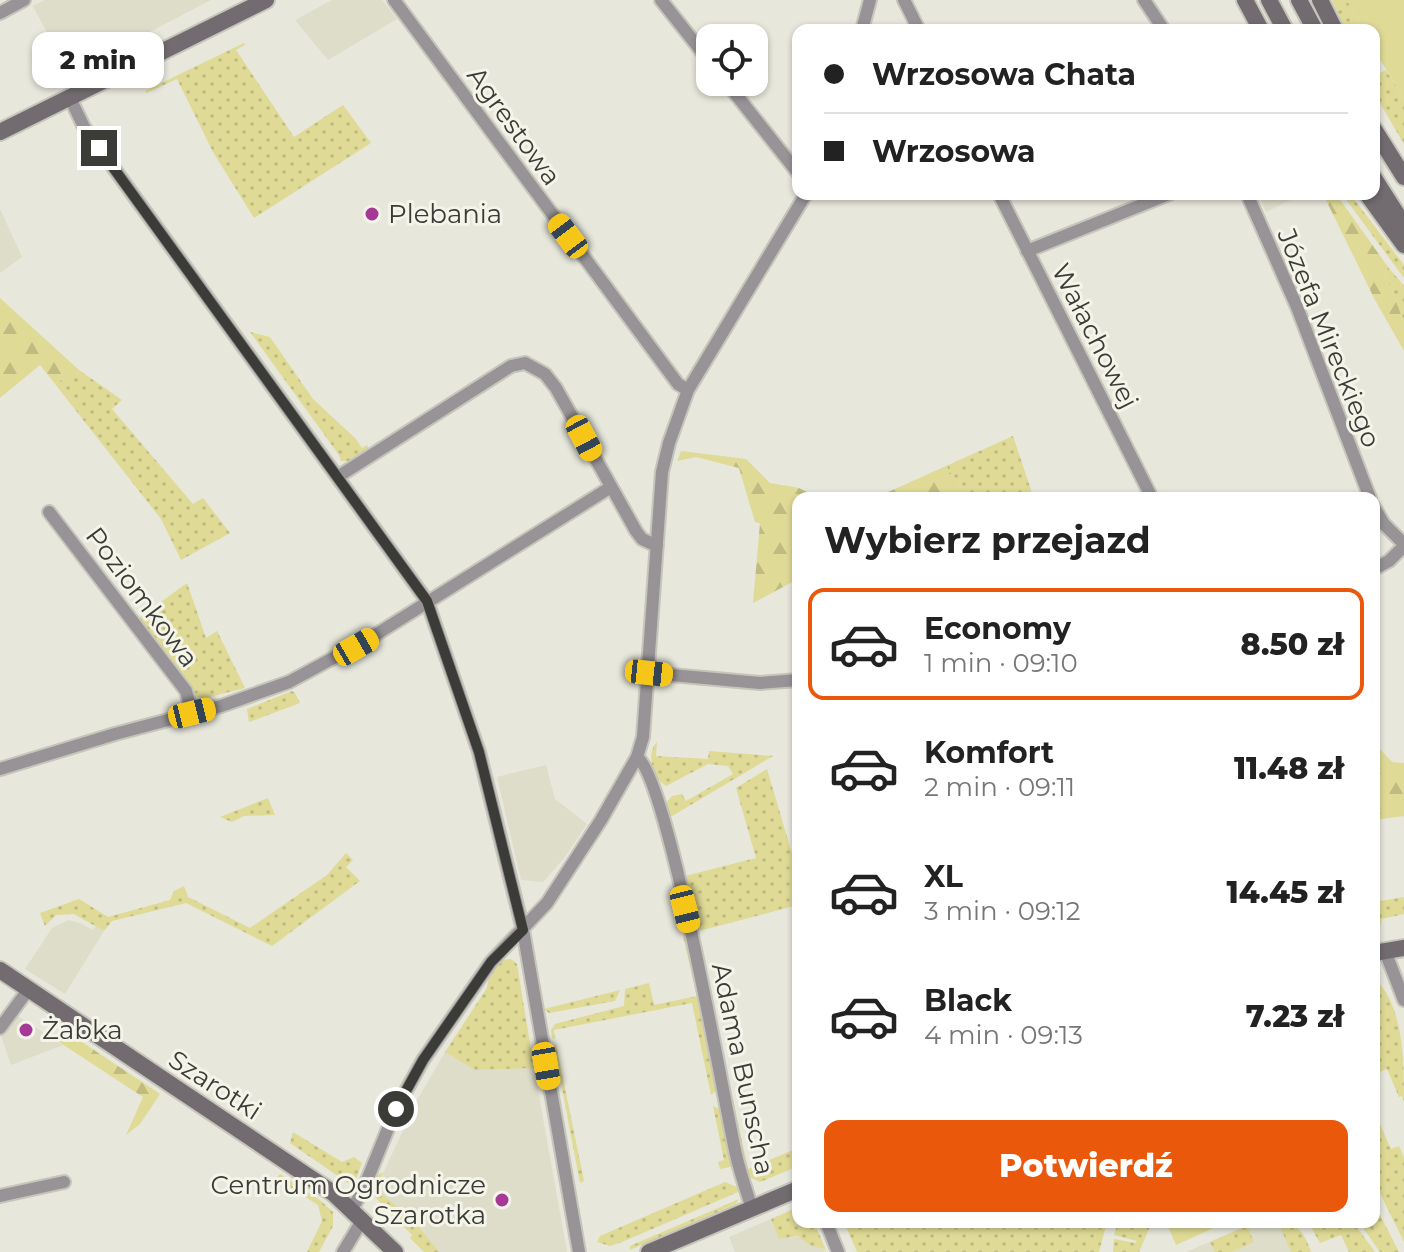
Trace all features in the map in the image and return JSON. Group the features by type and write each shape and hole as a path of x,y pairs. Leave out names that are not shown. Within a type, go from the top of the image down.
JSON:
{"main road":[{"path":"0,132 266,0"},
{"path":"1245,0 1258,24"},
{"path":"1269,0 1282,24"},
{"path":"1299,0 1312,24"},
{"path":"1320,0 1332,24"},
{"path":"1380,128 1400,170"},
{"path":"1380,138 1400,170"},
{"path":"1380,187 1404,225"},
{"path":"1371,200 1404,245"},
{"path":"1380,952 1404,948"},
{"name":"Szarotki","path":"0,970 261,1144 358,1214 395,1252"},
{"path":"649,1252 792,1192"}],"street":[{"path":"0,13 24,0"},
{"name":"Agrestowa","path":"394,0 678,384 688,390"},
{"path":"661,0 696,44"},
{"path":"864,24 870,0"},
{"path":"904,0 916,24"},
{"path":"1144,0 1160,24"},
{"path":"737,96 792,165"},
{"path":"70,98 84,127 427,601 479,752 523,930 579,1252"},
{"path":"343,1252 358,1214 363,1190 396,1109 423,1060 491,962 540,912 637,757 643,737 649,673 665,458 688,390 802,200"},
{"name":"Wałachowej","path":"1002,200 1149,492"},
{"path":"1027,251 1154,200"},
{"name":"Józefa Mireckiego","path":"1250,200 1297,307 1368,492"},
{"path":"339,476 511,366 525,363 545,374 556,388 642,539 657,546"},
{"path":"0,769 246,698 289,682 372,637 611,487"},
{"name":"Poziomkowa","path":"49,512 186,691 192,713"},
{"path":"1380,517 1404,545 1380,566"},
{"path":"649,673 760,683 792,680"},
{"name":"Adama Bunscha","path":"637,757 643,761 650,775 668,838 692,937 735,1150 752,1209"},
{"path":"1380,952 1404,1000"},
{"path":"0,1028 28,990"},
{"path":"0,1196 64,1182"},
{"path":"828,1228 838,1252"}],"shaded area":[{"path":"45,0 211,0 69,74 33,6"},
{"path":"332,0 382,0 397,19 328,60 295,20"},
{"path":"1261,200 1291,200 1266,212"},
{"path":"0,209 22,257 0,273"},
{"path":"546,765 555,799 587,824 565,857 543,882 521,880 497,777"},
{"path":"69,920 104,931 65,994 25,969 52,928"},
{"path":"16,1015 63,1045 11,1065 0,1033"},
{"path":"445,1052 475,1070 534,1068 567,1252 439,1252 416,1223 376,1189 416,1102"},
{"path":"771,1219 779,1239 799,1237 827,1252 735,1252 729,1237"},
{"path":"1242,1228 1297,1228 1304,1235 1311,1252 1186,1252"}],"green space":[{"path":"1332,0 1347,0 1360,24 1342,24"},
{"path":"1347,0 1404,0 1404,98 1380,60 1380,24 1360,24"},
{"path":"244,43 236,50 294,137 343,105 371,143 254,218 213,152 177,79 145,91"},
{"path":"1386,70 1404,98 1404,144 1380,103 1380,73"},
{"path":"1326,200 1340,200 1388,267 1385,273 1404,322 1404,351"},
{"path":"1346,200 1355,200 1404,265 1404,278"},
{"path":"1388,267 1404,286 1404,322 1385,273"},
{"path":"0,298 79,370 76,377 66,377 55,384 40,365 0,398"},
{"path":"250,332 270,337 313,399 362,448 367,445 369,449 349,461 341,461"},
{"path":"79,370 122,400 112,409 193,504 203,498 230,533 181,560 161,519 55,384 66,377 76,377"},
{"path":"1013,436 1030,492 964,492 946,466"},
{"path":"681,451 746,459 770,483 807,492 792,492 792,582 753,603 760,523 755,522 739,468 696,457 677,461"},
{"path":"946,466 964,492 888,492"},
{"path":"187,583 206,638 217,631 245,688 205,698 197,697 139,618"},
{"path":"292,691 300,703 249,722 247,709"},
{"path":"657,742 656,756 708,759 709,751 773,756 667,819 664,805 672,796 682,794 686,801 733,774 728,766 708,764 666,786 657,777 652,765 652,752"},
{"path":"1380,749 1392,762 1404,763 1404,816 1380,819"},
{"path":"767,769 792,854 792,907 699,931 685,876 756,858 736,788"},
{"path":"268,798 275,815 244,816 232,822 220,817"},
{"path":"346,853 353,860 346,867 360,881 272,946 186,903 112,921 104,931 74,914 56,915 45,926 40,913 79,899 108,917 170,900 174,891 184,886 188,897 250,928 327,875"},
{"path":"1404,897 1404,914 1381,919 1380,924 1380,901"},
{"path":"675,902 681,905 699,991 697,996"},
{"path":"511,959 517,964 534,1068 475,1070 445,1052 487,988 494,970 502,960"},
{"path":"649,983 654,1005 697,996 719,1088 711,1095 692,1003 554,1030 555,1039 552,1038 551,1030 555,1024 624,1006 625,989"},
{"path":"1380,985 1397,1018 1404,1102 1387,1069 1380,1072"},
{"path":"620,990 615,1001 549,1013 544,1009"},
{"path":"67,1032 160,1094 140,1124 126,1135 143,1097 56,1040"},
{"path":"556,1044 584,1181 580,1183 554,1046"},
{"path":"733,1099 748,1169 792,1151 792,1169 760,1182 747,1176 729,1103"},
{"path":"713,1106 724,1111 735,1166 720,1169 718,1162 724,1160"},
{"path":"1380,1124 1391,1149 1399,1146 1404,1157 1404,1242 1380,1193"},
{"path":"293,1132 342,1162 354,1157 362,1163 355,1182 348,1183 290,1143"},
{"path":"383,1172 376,1189 416,1223 439,1252 424,1252 410,1238 412,1235 372,1194 377,1175"},
{"path":"280,1174 333,1212 333,1226 319,1252 307,1252 322,1221 318,1205 276,1178"},
{"path":"725,1182 737,1187 738,1192 622,1242 610,1246 597,1242 600,1236"},
{"path":"739,1199 736,1204 630,1250 630,1246"},
{"path":"792,1210 792,1228 817,1228 826,1250 810,1245 798,1236 779,1239 771,1219"},
{"path":"1380,1215 1399,1252 1380,1252 1363,1228 1380,1228"},
{"path":"847,1228 1105,1228 1099,1252 857,1252"},
{"path":"1116,1228 1149,1228 1139,1252 1113,1252 1114,1239 1137,1241 1114,1235"},
{"path":"1169,1228 1214,1228 1176,1245"},
{"path":"1248,1228 1254,1242 1231,1252 1215,1252 1210,1242"},
{"path":"1281,1228 1300,1231 1311,1252 1291,1252"},
{"path":"1311,1228 1357,1228 1375,1252 1349,1252 1341,1235 1320,1243"}],"place":[{"name":"Plebania","path":"372,214"},
{"name":"Żabka","path":"26,1030"},
{"name":"Centrum Ogrodnicze Szarotka","path":"502,1200"}],"route":[{"path":"99,148 427,601 479,752 523,930 491,962 423,1060 396,1109"}]}
